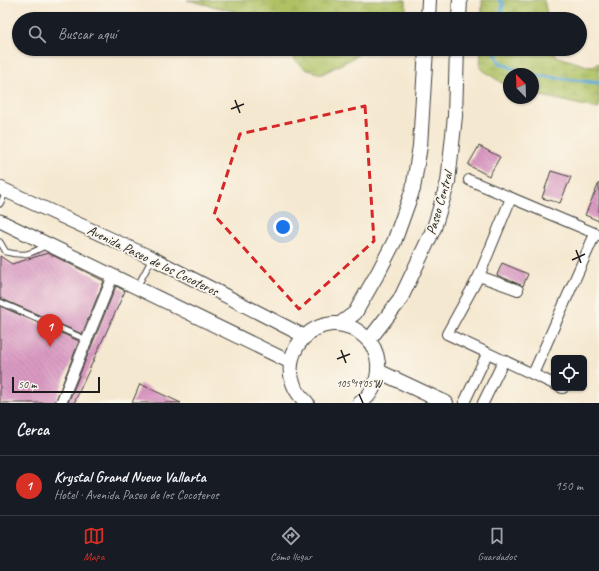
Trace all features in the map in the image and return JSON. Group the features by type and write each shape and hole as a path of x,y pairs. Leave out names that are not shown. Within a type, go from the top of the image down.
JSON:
{"main road":[{"path":"428,12 429,0"},
{"path":"459,12 460,0"},
{"name":"Paseo Central","path":"340,324 355,312 379,271 394,242 413,190 420,146 426,56"},
{"name":"Paseo Central","path":"369,340 400,300 434,228 448,182 455,116 458,56"},
{"path":"307,403 298,394 291,379 290,362 295,348 304,336 315,328 327,324 340,324 351,327 369,340 378,360 378,370 374,388 365,402"},
{"path":"378,370 446,403"}],"street":[{"path":"469,180 597,234 533,374"},
{"name":"Avenida Paseo de los Cocoteros","path":"3,190 152,258 304,336"},
{"path":"511,198 479,276 447,334 551,383"},
{"path":"0,221 290,362"},
{"path":"61,403 113,276"},
{"path":"479,276 518,290"},
{"path":"464,403 487,354"},
{"path":"483,403 504,360"}],"lane":[{"path":"0,204 3,190"},
{"path":"0,242 6,252 19,256 33,252 48,244"},
{"path":"136,288 152,258"},
{"path":"0,302 87,340"}],"highlighted area":[{"path":"365,106 374,241 299,309 214,215 240,134"}],"green space":[{"path":"187,0 406,0 406,10 404,12 237,12"},
{"path":"482,0 544,0 547,12 482,12"},
{"path":"291,56 356,56 322,74 305,69"},
{"path":"481,56 556,56 590,67 599,63 599,109 539,95 539,68 503,68 503,84 480,68"}],"building":[{"path":"479,146 500,157 489,176 468,165"},
{"path":"551,171 571,177 560,203 542,198"},
{"path":"599,183 599,221 585,215"},
{"path":"48,253 104,281 82,334 0,298 0,256 12,264"},
{"path":"502,263 528,274 523,286 497,275"},
{"path":"116,286 125,291 74,403 68,403"},
{"path":"0,306 79,341 55,403 0,403"},
{"path":"140,384 181,403 132,403"}],"waterway":[{"path":"499,0 503,4 501,12"},
{"path":"496,56 500,63 512,68"},
{"path":"539,76 599,83"}],"place":[{"name":"Krystal Grand Nuevo Vallarta","path":"50,347"}]}
